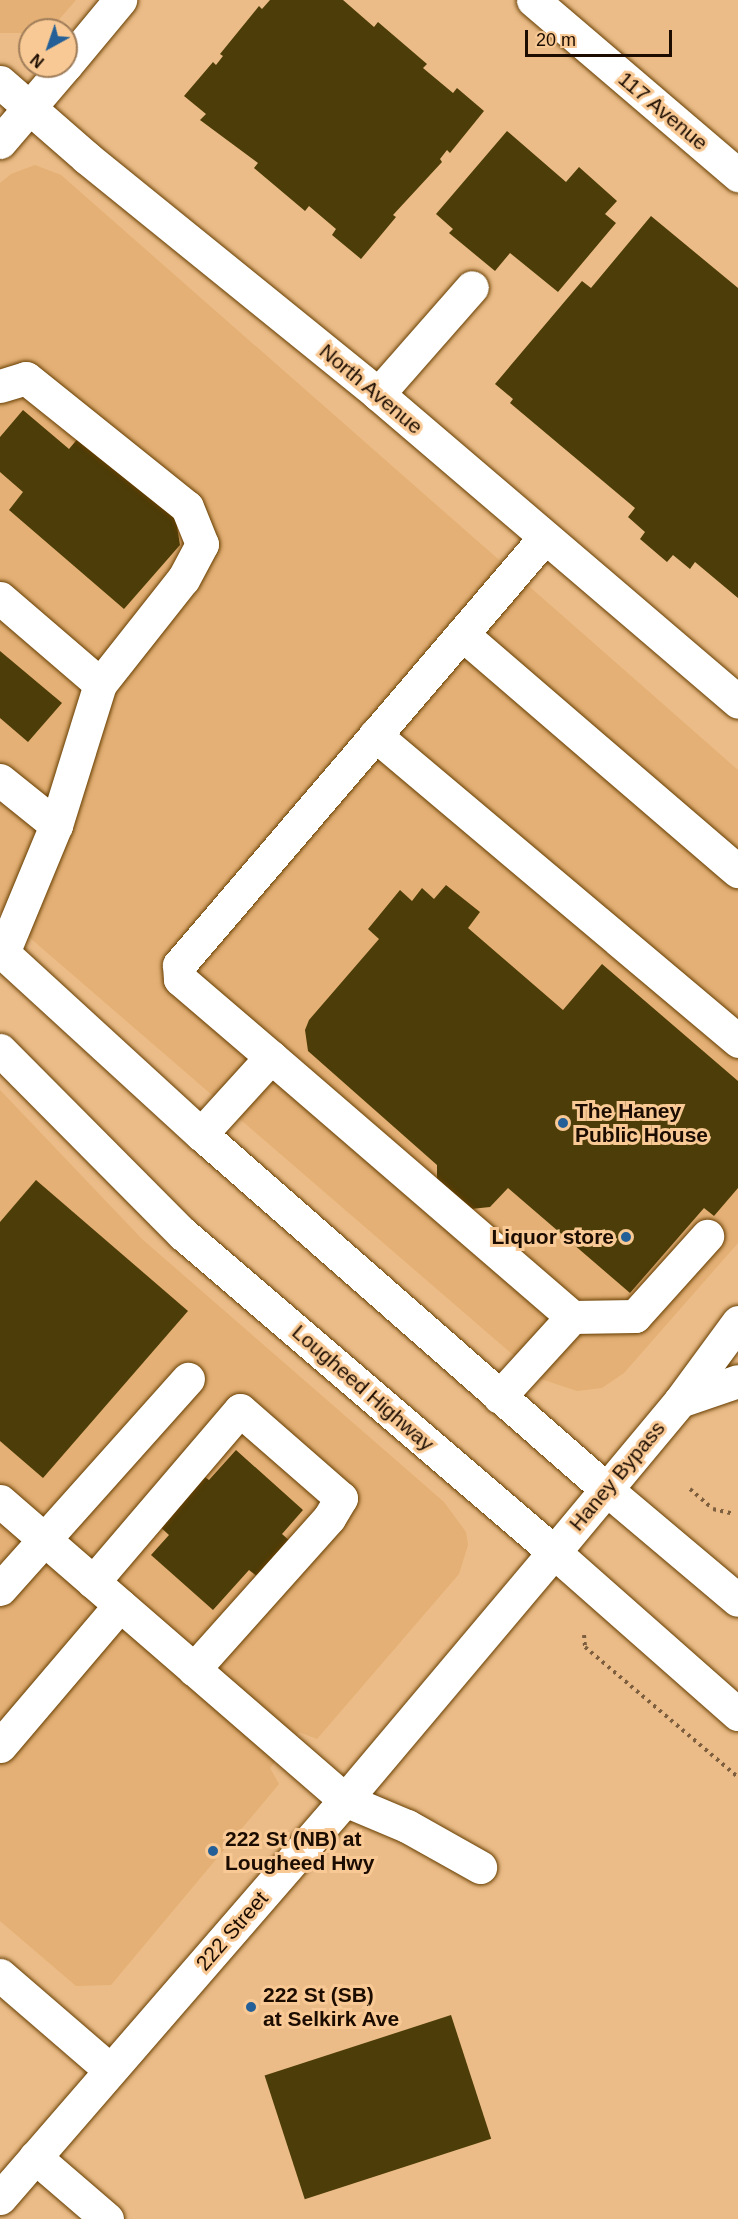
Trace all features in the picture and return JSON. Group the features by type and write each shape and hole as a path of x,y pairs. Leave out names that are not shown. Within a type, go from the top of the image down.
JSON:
{"main road":[{"path":"78,50 120,0"},
{"name":"117 Avenue","path":"533,0 738,175"},
{"path":"0,142 54,78"},
{"name":"North Avenue","path":"0,82 31,106 87,158 378,394 738,702"},
{"path":"378,394 472,287"},
{"path":"0,386 26,378 187,507 202,544 183,579 100,684 56,825 2,951 201,1134 499,1397 738,1600"},
{"path":"545,537 179,965 180,979 572,1317 636,1316 707,1236"},
{"path":"0,598 100,684"},
{"path":"462,634 738,871"},
{"path":"375,735 738,1041"},
{"path":"0,780 56,825"},
{"name":"Lougheed Highway","path":"0,1050 183,1234 554,1552 738,1714"},
{"path":"201,1134 270,1057"},
{"path":"499,1397 572,1317"},
{"name":"Haney Bypass","path":"554,1552 680,1401 738,1322"},
{"path":"0,1589 188,1379"},
{"name":"Haney Bypass","path":"680,1401 738,1381"},
{"path":"93,1582 240,1410 282,1446 341,1498 329,1518 194,1669"},
{"path":"0,1501 345,1800 407,1826 480,1867"},
{"name":"222 Street","path":"0,2198 345,1800 554,1552"},
{"path":"0,1746 120,1605"},
{"path":"0,1975 110,2070"},
{"path":"35,2157 107,2219"}],"path":[{"path":"690,1489 713,1509 734,1514"},
{"path":"697,1504 701,1499"},
{"path":"584,1634 585,1647 738,1776"}],"shaded area":[{"path":"0,0 76,0 60,18 18,18 18,33 0,33"},
{"path":"35,165 61,175 738,770 738,1243 624,1373 602,1388 577,1391 541,1379 0,912 0,183 11,174"},
{"path":"0,1090 142,1239 444,1502 466,1532 468,1545 459,1574 317,1739 299,1732 270,1768 279,1784 111,1985 76,1986 0,1921"}],"building":[{"path":"270,0 343,0 374,27 378,22 427,64 423,68 453,93 457,88 484,111 450,153 447,150 440,159 442,162 393,215 396,217 361,259 332,235 336,229 309,206 305,211 254,168 258,163 200,120 206,114 184,96 213,62 216,65 223,56 220,54 259,6 262,9"},
{"path":"507,131 566,182 579,167 617,201 605,214 616,223 558,292 510,253 495,271 449,233 453,229 436,214"},
{"path":"651,216 738,288 738,598 695,562 690,569 673,555 667,562 640,539 645,532 628,517 635,508 510,403 513,399 495,384 582,281 591,288"},
{"path":"23,410 69,449 80,436 176,520 180,545 124,609 9,510 23,492 0,472 0,437"},
{"path":"0,651 62,703 28,742 0,718"},
{"name":"The Haney Public House","path":"446,885 480,912 468,928 563,1010 602,964 738,1081 738,1188 714,1216 704,1208 630,1293 508,1188 490,1207 471,1209 437,1184 437,1165 308,1051 305,1030 309,1020 379,939 368,929 400,890 412,901 422,888 434,899"},
{"path":"36,1180 188,1311 43,1478 0,1441 0,1222"},
{"path":"236,1450 303,1510 282,1534 291,1542 259,1578 249,1570 213,1610 151,1555 169,1535 158,1525 202,1475 209,1480"},
{"path":"451,2015 491,2139 305,2199 265,2076"}],"place":[{"name":"The Haney Public House","path":"563,1123"},
{"name":"Liquor store","path":"626,1237"},
{"name":"222 St (NB) at Lougheed Hwy","path":"213,1851"},
{"name":"222 St (SB) at Selkirk Ave","path":"251,2007"}]}
